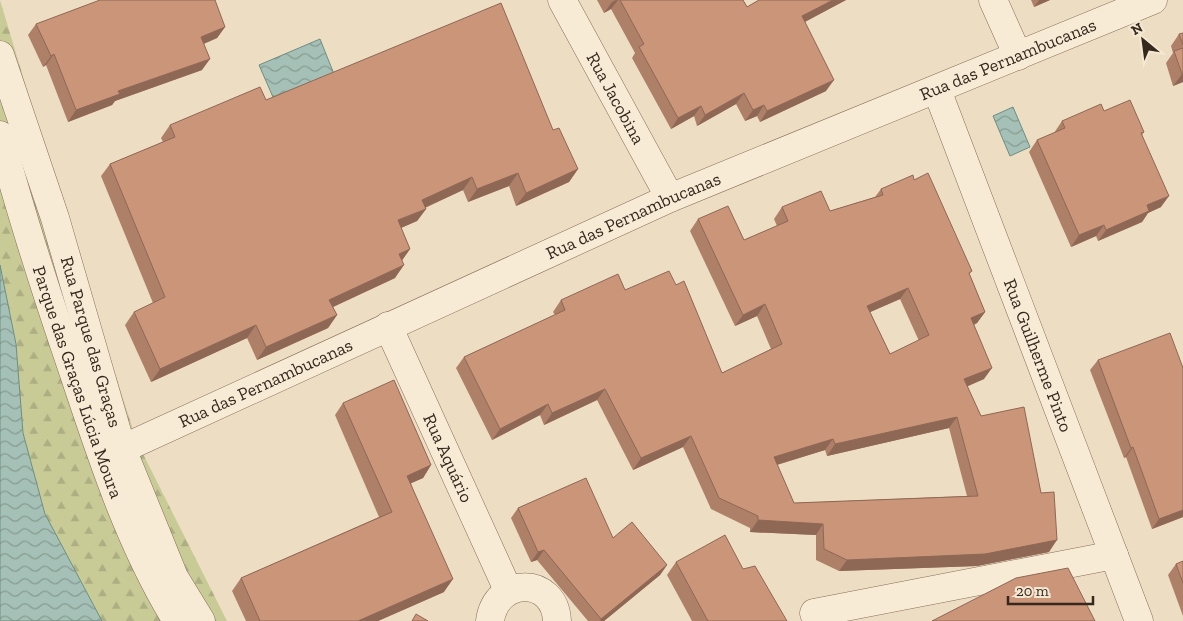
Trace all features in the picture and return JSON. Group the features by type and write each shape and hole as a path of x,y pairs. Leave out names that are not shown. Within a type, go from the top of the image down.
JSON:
{"street":[{"name":"Rua Jacobina","path":"562,0 670,198"},
{"path":"993,0 1018,56"},
{"name":"Rua das Pernambucanas","path":"122,449 670,198 1153,0"},
{"name":"Rua Parque das Graças","path":"0,55 55,218 122,449 174,577 201,621"},
{"name":"Rua Guilherme Pinto","path":"937,90 1139,621"},
{"name":"Parque das Graças Lúcia Moura","path":"0,135 22,220 103,462 154,583 177,621"},
{"name":"Rua Aquário","path":"388,326 508,590"},
{"path":"814,613 1114,555"},
{"path":"490,621 491,608 498,598 508,590 526,587 541,591 550,599 558,621"}],"green space":[{"path":"0,0 66,220 137,442 227,621 102,621 45,515 23,433 16,344 0,265"}],"water":[{"path":"320,39 336,79 276,104 259,65"},
{"path":"1013,107 1030,147 1010,156 993,116"},
{"path":"0,265 16,344 23,433 45,514 102,621 0,621"}],"building":[{"path":"100,0 215,0 225,27 201,37 210,59 118,91 120,94 76,110 54,54 51,56 36,24"},
{"path":"620,0 743,0 747,7 759,0 833,0 802,16 834,80 767,111 764,105 753,110 744,93 705,115 701,106 678,118 639,47 644,44"},
{"path":"501,3 553,130 559,128 578,169 526,193 518,173 477,189 472,177 422,200 426,209 398,220 410,249 399,254 404,265 329,300 337,315 266,347 256,325 160,369 134,312 165,297 110,164 175,137 170,125 260,87 266,100"},
{"path":"1183,33 1183,45 1179,34"},
{"path":"1183,48 1183,74 1182,74 1174,51"},
{"path":"1130,100 1144,132 1141,133 1169,196 1147,205 1149,211 1106,230 1104,225 1079,235 1037,140 1065,128 1062,121 1101,104 1104,111"},
{"path":"928,173 972,271 969,273 985,312 971,318 992,368 964,379 981,416 1024,407 1041,493 1054,492 1057,540 985,554 847,560 824,549 823,524 758,520 758,516 719,498 691,436 641,458 605,389 552,413 548,404 500,429 464,357 565,310 561,300 618,274 625,290 669,271 676,285 684,281 722,373 782,344 765,304 743,315 698,219 728,206 744,240 788,221 782,207 821,191 830,211 883,195 881,189 913,175 914,180","holes":["908,288 929,335 890,354 867,306","957,417 978,496 794,503 774,457 833,439 835,444"]},
{"path":"1170,333 1183,368 1183,510 1159,519 1133,447 1131,448 1098,360"},
{"path":"394,380 431,465 407,476 453,579 358,621 260,621 241,578 392,512 343,403"},
{"path":"586,478 613,538 632,522 667,565 601,619 544,550 538,552 518,508"},
{"path":"725,535 743,569 755,566 787,621 708,621 676,562"},
{"path":"1183,561 1183,583 1176,564"},
{"path":"1068,568 1095,621 932,621 1016,578"},
{"path":"416,614 428,621 412,621"}]}
